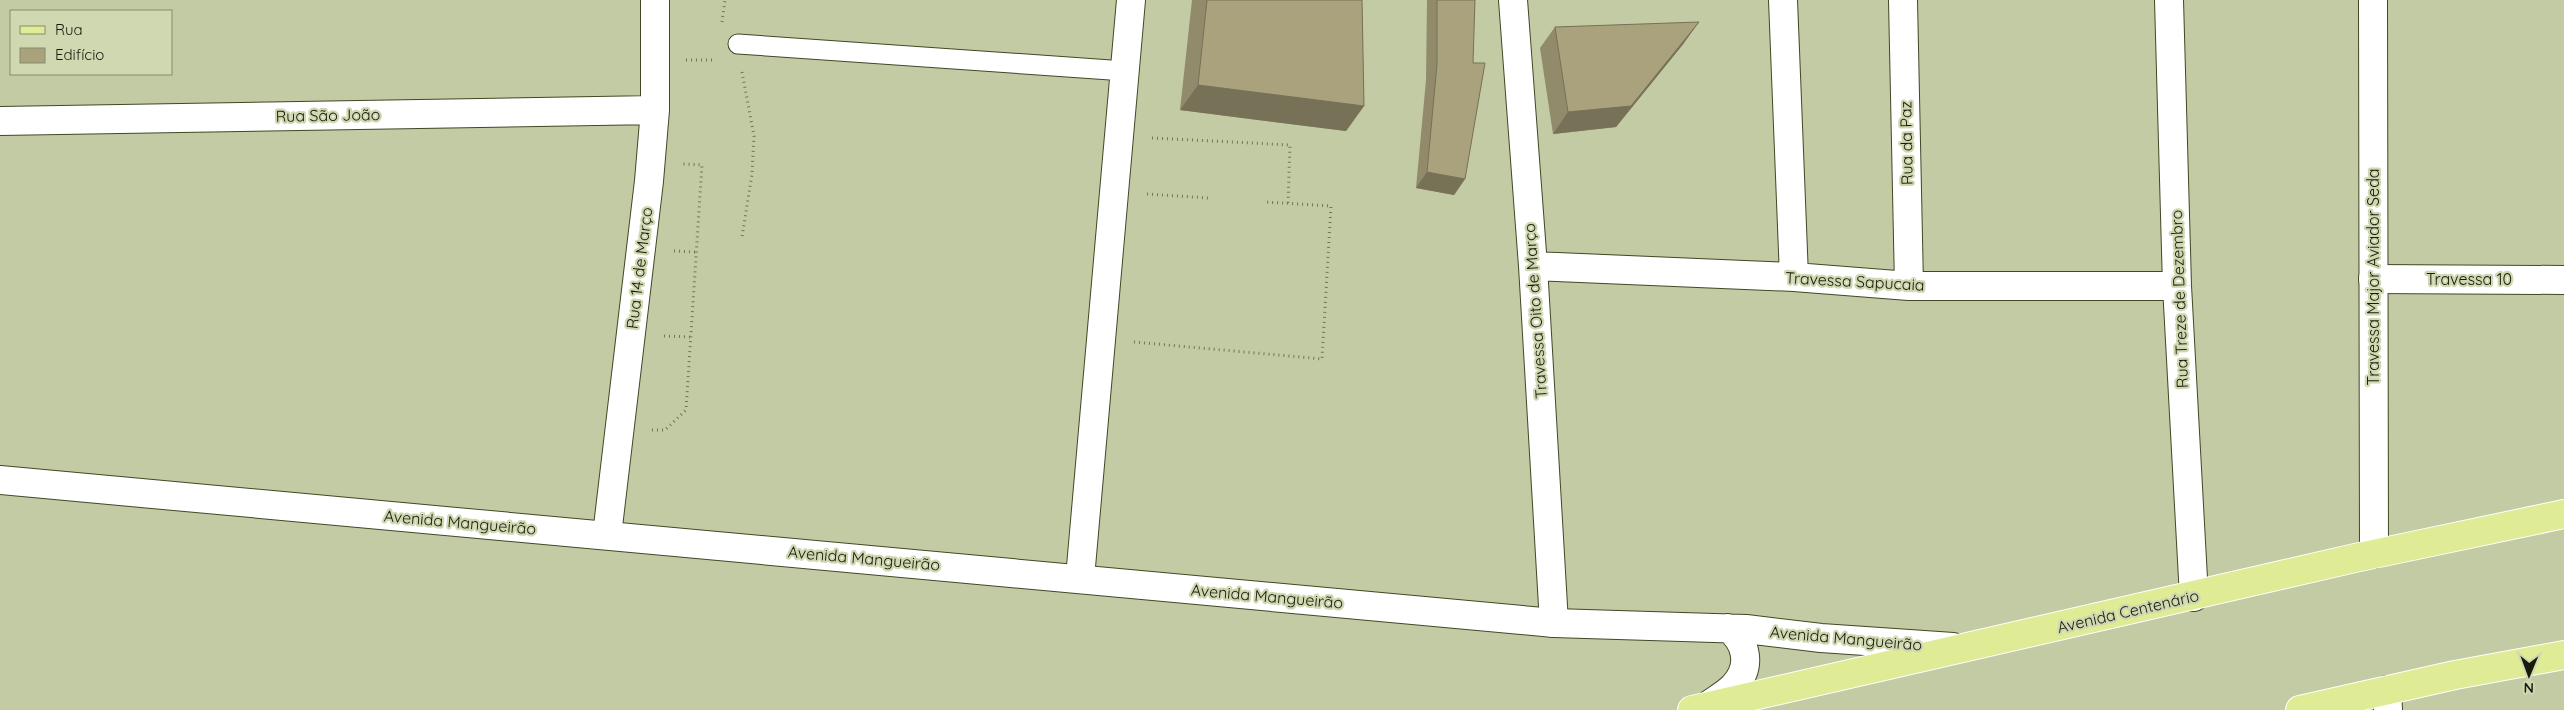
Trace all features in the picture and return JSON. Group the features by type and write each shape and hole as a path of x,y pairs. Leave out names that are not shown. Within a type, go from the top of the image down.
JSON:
{"main road":[{"name":"Avenida Centenário","path":"1699,708 2194,597 2374,554 2564,514"},
{"path":"2300,710 2387,700 2455,675 2564,655"}],"street":[{"name":"Rua 14 de Março","path":"606,535 641,250 655,110 655,0"},
{"path":"1080,578 1131,0"},
{"name":"Travessa Oito de Março","path":"1513,0 1533,266 1554,623"},
{"path":"1783,0 1794,277"},
{"name":"Rua da Paz","path":"1904,0 1909,286"},
{"name":"Rua Treze de Dezembro","path":"2169,0 2177,286 2194,597"},
{"name":"Travessa Major Aviador Seda","path":"2373,0 2374,554"},
{"name":"Rua São João","path":"0,121 655,110"},
{"name":"Travessa Sapucaia","path":"1533,266 1794,277 1909,286 2177,286"},
{"name":"Travessa 10","path":"2373,279 2564,280"},
{"name":"Avenida Mangueirão","path":"0,480 1554,623 1728,628 1821,638 1965,648"},
{"path":"1699,708 1735,686 1743,672 1745,658 1742,641 1728,628"}],"lane":[{"path":"738,44 1125,72"}],"path":[{"path":"738,44 754,136 752,174 742,236"},
{"path":"1119,137 1290,145 1288,203"},
{"path":"686,410 702,165"},
{"path":"1114,192 1208,198"},
{"path":"1101,340 1322,359 1331,206 1266,202"}],"building":[{"path":"1207,0 1362,0 1364,106 1198,85"},
{"path":"1437,0 1475,0 1473,63 1485,63 1465,179 1427,172 1437,64"},
{"path":"1699,22 1631,106 1568,112 1555,27"}]}
